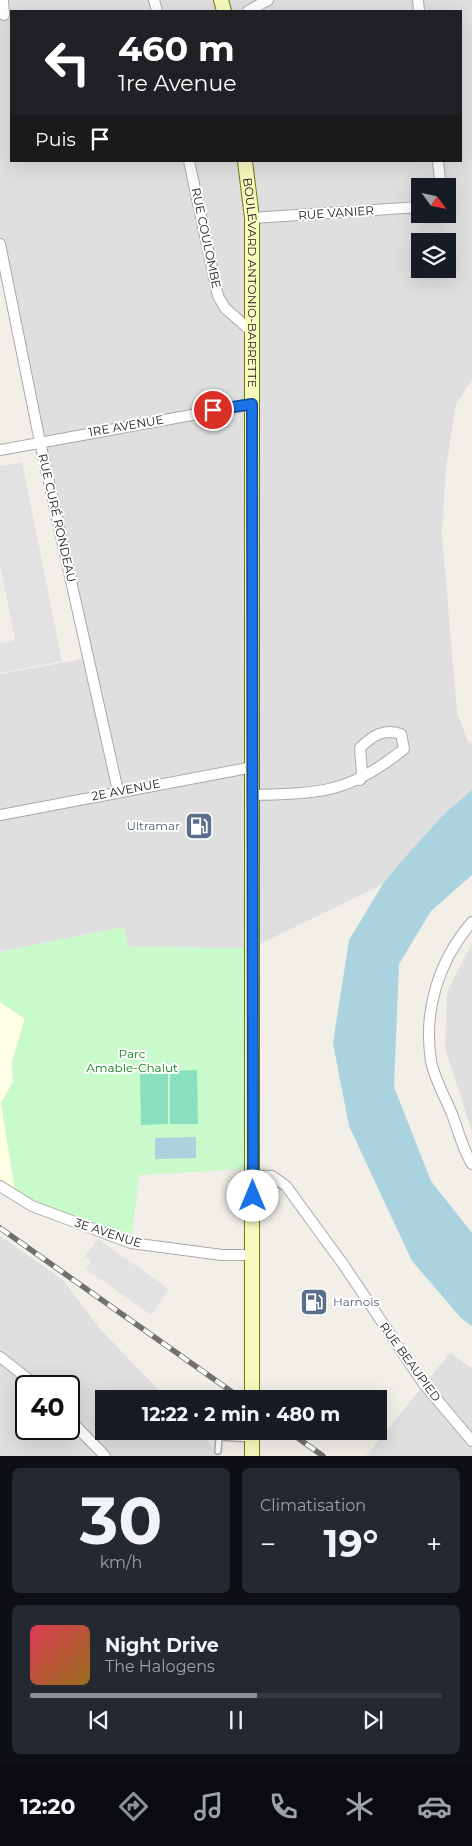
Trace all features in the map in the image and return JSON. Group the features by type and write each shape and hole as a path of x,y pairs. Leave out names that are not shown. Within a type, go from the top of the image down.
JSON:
{"street":[{"path":"3,0 5,15"},
{"path":"250,10 268,0"},
{"name":"RUE COULOMBE","path":"189,162 218,296 225,308 252,332"},
{"name":"BOULEVARD ANTONIO-BARRETTE","path":"245,162 252,218 252,1390"},
{"path":"438,162 440,178"},
{"name":"RUE VANIER","path":"252,218 411,208"},
{"name":"RUE CURÉ RONDEAU","path":"0,244 40,442 118,791"},
{"name":"1RE AVENUE","path":"0,450 252,404"},
{"path":"252,795 308,793 332,789 360,780 380,768 404,749 401,734 394,732 379,733 371,736 360,748 360,780"},
{"name":"2E AVENUE","path":"0,815 252,767"},
{"path":"472,922 449,952 436,983 429,1022 432,1062 462,1148 472,1164"},
{"name":"RUE BEAUPIED","path":"253,1176 272,1176 286,1186 343,1264 423,1383 472,1441"},
{"name":"3E AVENUE","path":"0,1186 32,1206 131,1243 222,1255 253,1255"},
{"path":"0,1357 23,1375"},
{"path":"80,1430 105,1456"},
{"path":"252,1440 252,1456"}],"lane":[{"path":"218,1451 219,1440"}],"shaded area":[{"path":"0,0 472,0 472,380 456,404 446,469 442,535 457,713 469,743 472,743 472,790 445,813 383,884 252,948 129,947 123,927 0,952 0,674 88,658 40,442 12,276 0,278"},
{"path":"22,462 62,661 0,673 0,643 15,640 0,565 0,466"},
{"path":"472,943 472,1132 445,1048 447,992"},
{"path":"0,1002 25,1019 12,1061 13,1082 1,1103 15,1189 0,1179"},
{"path":"0,1236 63,1280 101,1330 158,1390 95,1390 95,1440 206,1440 221,1456 0,1456"},
{"path":"98,1239 169,1289 151,1315 86,1269 91,1261 85,1256"},
{"path":"450,1353 472,1368 472,1456 366,1456 379,1440 387,1440 387,1430"}],"green space":[{"name":"Parc Amable-Chalut","path":"123,927 129,947 252,948 247,1169 139,1175 131,1243 16,1197 1,1103 13,1082 12,1061 25,1019 0,1002 0,952"},
{"path":"197,1070 198,1124 170,1124 170,1071"},
{"path":"140,1071 168,1071 168,1124 141,1125"}],"water":[{"path":"472,790 472,875 431,911 399,964 394,1087 431,1181 472,1233 472,1326 461,1318 412,1261 349,1126 333,1043 349,940 383,884 400,863 445,813"},
{"path":"196,1137 196,1158 155,1159 155,1138"}],"railway":[{"path":"0,1228 229,1390"},
{"path":"301,1440 323,1456"}],"place":[{"name":"Ultramar","path":"199,826"},
{"name":"Harnois","path":"314,1302"}],"route":[{"path":"213,410 252,404 253,1196"}]}
